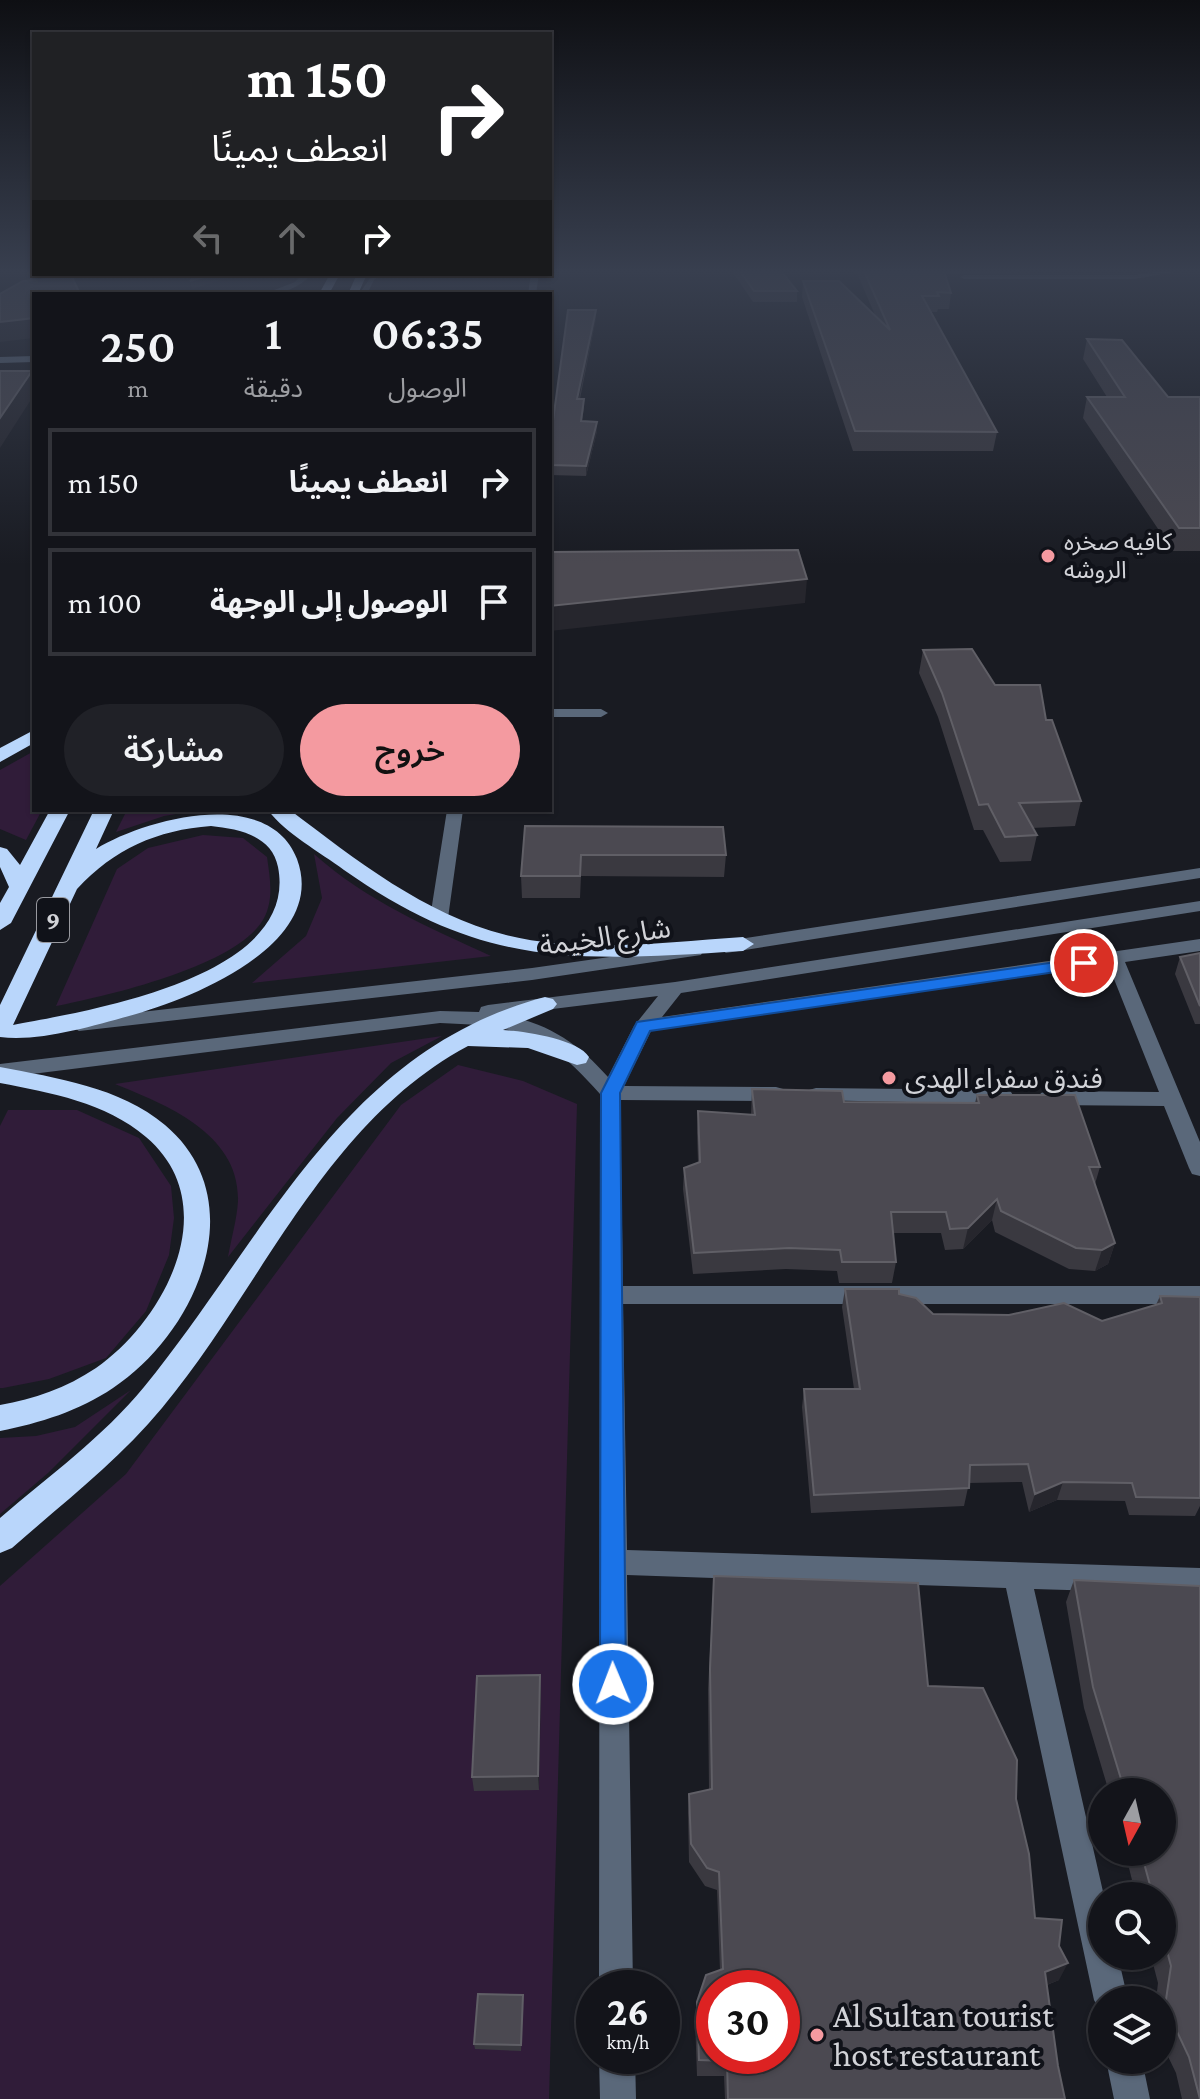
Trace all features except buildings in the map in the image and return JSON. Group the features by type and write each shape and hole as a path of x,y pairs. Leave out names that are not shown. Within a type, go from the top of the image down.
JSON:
{"highway":[{"path":"0,756 32,736"},
{"name":"9","path":"0,923 59,812"},
{"name":"9","path":"7,1031 103,812"},
{"path":"281,812 369,878 439,918 492,938 538,948 636,950 743,944"},
{"path":"7,1031 102,1016 190,989 244,958 272,931 288,903 290,886 287,859 272,839 244,826 222,822 201,822 156,830 120,843 102,853 69,885"},
{"path":"0,853 14,871 19,886"},
{"path":"0,1538 73,1477 151,1400 267,1236 369,1108 429,1059 456,1042 545,1004"},
{"path":"429,1059 488,1038 507,1037 552,1046 577,1057"},
{"path":"0,1073 83,1093 141,1119 178,1154 198,1195 200,1221 182,1285 162,1319 137,1350 88,1388 26,1414 0,1418"}],"street":[{"path":"552,713 601,713"},
{"path":"439,918 455,812"},
{"name":"شارع الخيمة","path":"7,1031 532,974 1200,873"},
{"name":"شارع الخيمة","path":"440,1017 675,988 1200,906"},
{"path":"644,1026 1200,945"},
{"path":"1115,959 1200,1168"},
{"path":"616,1970 610,1093 644,1026 675,988"},
{"path":"0,1073 440,1017 504,1021 540,1030 577,1057 610,1093 1172,1099"},
{"path":"612,1295 1200,1295"},
{"path":"612,1562 1200,1581"},
{"path":"1017,1575 1108,1986"},
{"path":"617,2074 618,2099"},
{"path":"1127,2074 1132,2099"}],"shaded area":[{"path":"32,752 32,812 41,812 26,840 0,829 0,770"},
{"path":"126,812 188,812 164,816 116,832"},
{"path":"203,835 243,838 267,857 269,903 264,918 250,935 228,951 169,976 56,1006 117,869 148,848"},
{"path":"314,854 377,899 491,956 252,983 306,936 322,898"},
{"path":"442,1036 391,1063 337,1118 228,1257 238,1201 235,1178 227,1157 197,1125 115,1084"},
{"path":"458,1065 523,1081 577,1104 549,2099 0,2099 0,1586 126,1474 401,1105"},
{"path":"8,1110 77,1110 139,1138 171,1186 174,1218 169,1255 146,1311 106,1358 49,1379 0,1388 0,1126"},
{"path":"131,1390 48,1473 0,1514 0,1438 36,1436 75,1427"}],"place":[{"name":"كافيه صخره الروشه","path":"1048,556"},
{"name":"فندق سفراء الهدى","path":"889,1078"},
{"name":"Al Sultan tourist host restaurant","path":"817,2035"}],"route":[{"path":"613,1684 610,1093 644,1026 1084,963"}]}
